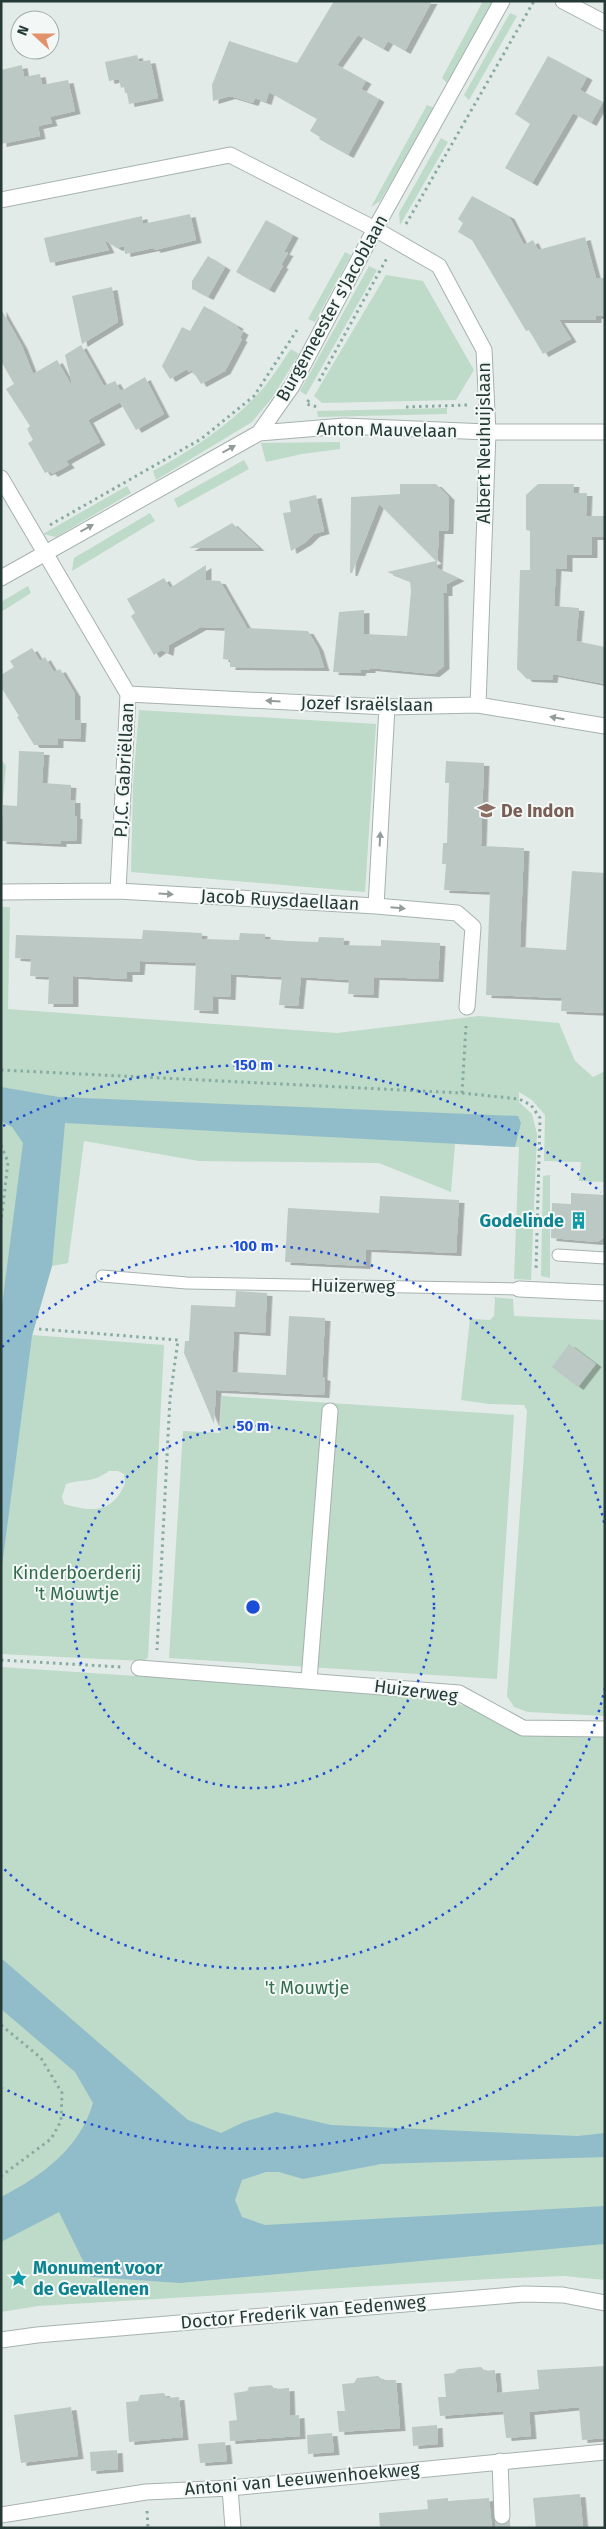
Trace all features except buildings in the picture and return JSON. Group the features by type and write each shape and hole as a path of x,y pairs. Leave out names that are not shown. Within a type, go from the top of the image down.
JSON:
{"street":[{"name":"Burgemeester s'Jacoblaan","path":"1,578 44,552 259,433 292,386 375,229 502,1"},
{"path":"564,1 605,22"},
{"name":"Albert Neuhuijslaan","path":"1,200 230,155 375,229 438,266 484,350 488,432 478,704"},
{"name":"Anton Mauvelaan","path":"259,433 344,426 488,432 605,432"},
{"name":"P.J.C. Gabriëllaan","path":"1,478 128,694 118,892"},
{"name":"Jozef Israëlslaan","path":"128,694 387,707 478,704 605,726"},
{"path":"376,906 387,707"},
{"name":"Jacob Ruysdaellaan","path":"1,892 118,892 376,906 457,913 473,927 467,1007"},
{"name":"Huizerweg","path":"519,1289 605,1293"},
{"path":"309,1680 330,1411"},
{"name":"Huizerweg","path":"139,1668 459,1693 523,1728 605,1729"},
{"name":"Doctor Frederik van Eedenweg","path":"1,2340 37,2334 524,2294 563,2295 605,2303"},
{"name":"Antoni van Leeuwenhoekweg","path":"1,2515 146,2492 230,2488 605,2452"},
{"path":"500,2461 502,2516"},
{"path":"230,2488 233,2528"}],"lane":[{"path":"558,1255 605,1258"},
{"name":"Huizerweg","path":"102,1276 187,1282 519,1289"}],"path":[{"path":"34,534 201,439 254,396 298,327"},
{"path":"462,1093 466,1023"},
{"path":"1,1070 462,1093 519,1098 531,1105 540,1118 536,1289"},
{"path":"1,1145 8,1162 1,1222"},
{"path":"39,1329 178,1340 170,1398 156,1668"},
{"path":"1,1660 139,1668"},
{"path":"1,2025 41,2058 62,2093 61,2121 51,2139 1,2176"}],"green space":[{"path":"483,1 494,1 447,83 442,78"},
{"path":"510,13 517,16 469,100 464,95"},
{"path":"427,105 435,108 380,201 371,207"},
{"path":"441,138 448,142 400,225 399,213"},
{"path":"345,252 351,255 315,322 308,319"},
{"path":"369,266 377,270 306,395 300,391"},
{"path":"386,275 423,281 474,370 456,400 322,403 314,396"},
{"path":"291,349 299,354 272,398 252,422 156,480 153,471 182,455 247,405 268,383"},
{"path":"447,408 447,414 318,417 317,411"},
{"path":"340,442 340,449 302,454 266,462 261,443"},
{"path":"244,460 249,469 178,508 174,499"},
{"path":"127,486 131,493 56,537 43,534"},
{"path":"150,513 155,521 72,571 74,558"},
{"path":"28,586 31,593 1,612 1,602"},
{"path":"139,710 376,724 365,892 131,872 133,784"},
{"path":"1,759 6,766 1,822"},
{"name":"Kinderboerderij 't Mouwtje","path":"1,907 10,907 8,1009 337,1033 479,1016 559,1023 575,1061 593,1077 605,1071 605,1182 579,1181 581,1162 544,1161 545,1115 532,1100 519,1092 519,1102 532,1114 537,1134 531,1280 514,1279 519,1147 455,1144 451,1192 379,1163 199,1161 84,1141 68,1263 52,1266 32,1335 164,1345 148,1658 142,1661 1,1654","holes":["109,1471 118,1471 124,1474 125,1483 120,1493 108,1505 92,1509 64,1504 62,1497 66,1484 97,1478"]},
{"path":"550,1175 550,1278 541,1276 543,1176"},
{"path":"493,1297 513,1299 514,1316 605,1320 605,1716 528,1712 514,1707 507,1696 527,1411 524,1405 489,1404 461,1400 470,1319 490,1320 494,1316 495,1298"},
{"path":"222,1396 514,1415 497,1679 169,1658 183,1431 220,1433"},
{"name":"'t Mouwtje","path":"1,1667 424,1695 473,1708 499,1722 605,1732 605,2280 564,2276 491,2279 38,2306 1,2312"}],"water":[{"path":"1,1087 59,1097 518,1116 521,1123 515,1147 65,1123 52,1266 32,1336 1,1574 1,1313 23,1143 12,1127 1,1121"},
{"path":"1,1958 188,2120 221,2133 244,2122 276,2112 331,2125 578,2136 605,2133 605,2157 381,2164 303,2179 279,2172 266,2172 242,2180 235,2200 242,2217 265,2225 605,2206 605,2244 180,2283 91,2277 59,2212 1,2242 1,2197 31,2180 58,2159 79,2134 93,2103 75,2072 1,2009"}],"tunnel":[{"path":"502,2516 503,2528"}],"place":[{"name":"De Indon","path":"487,811"},
{"name":"Godelinde","path":"578,1221"},
{"name":"Monument voor de Gevallenen","path":"19,2278"}]}
